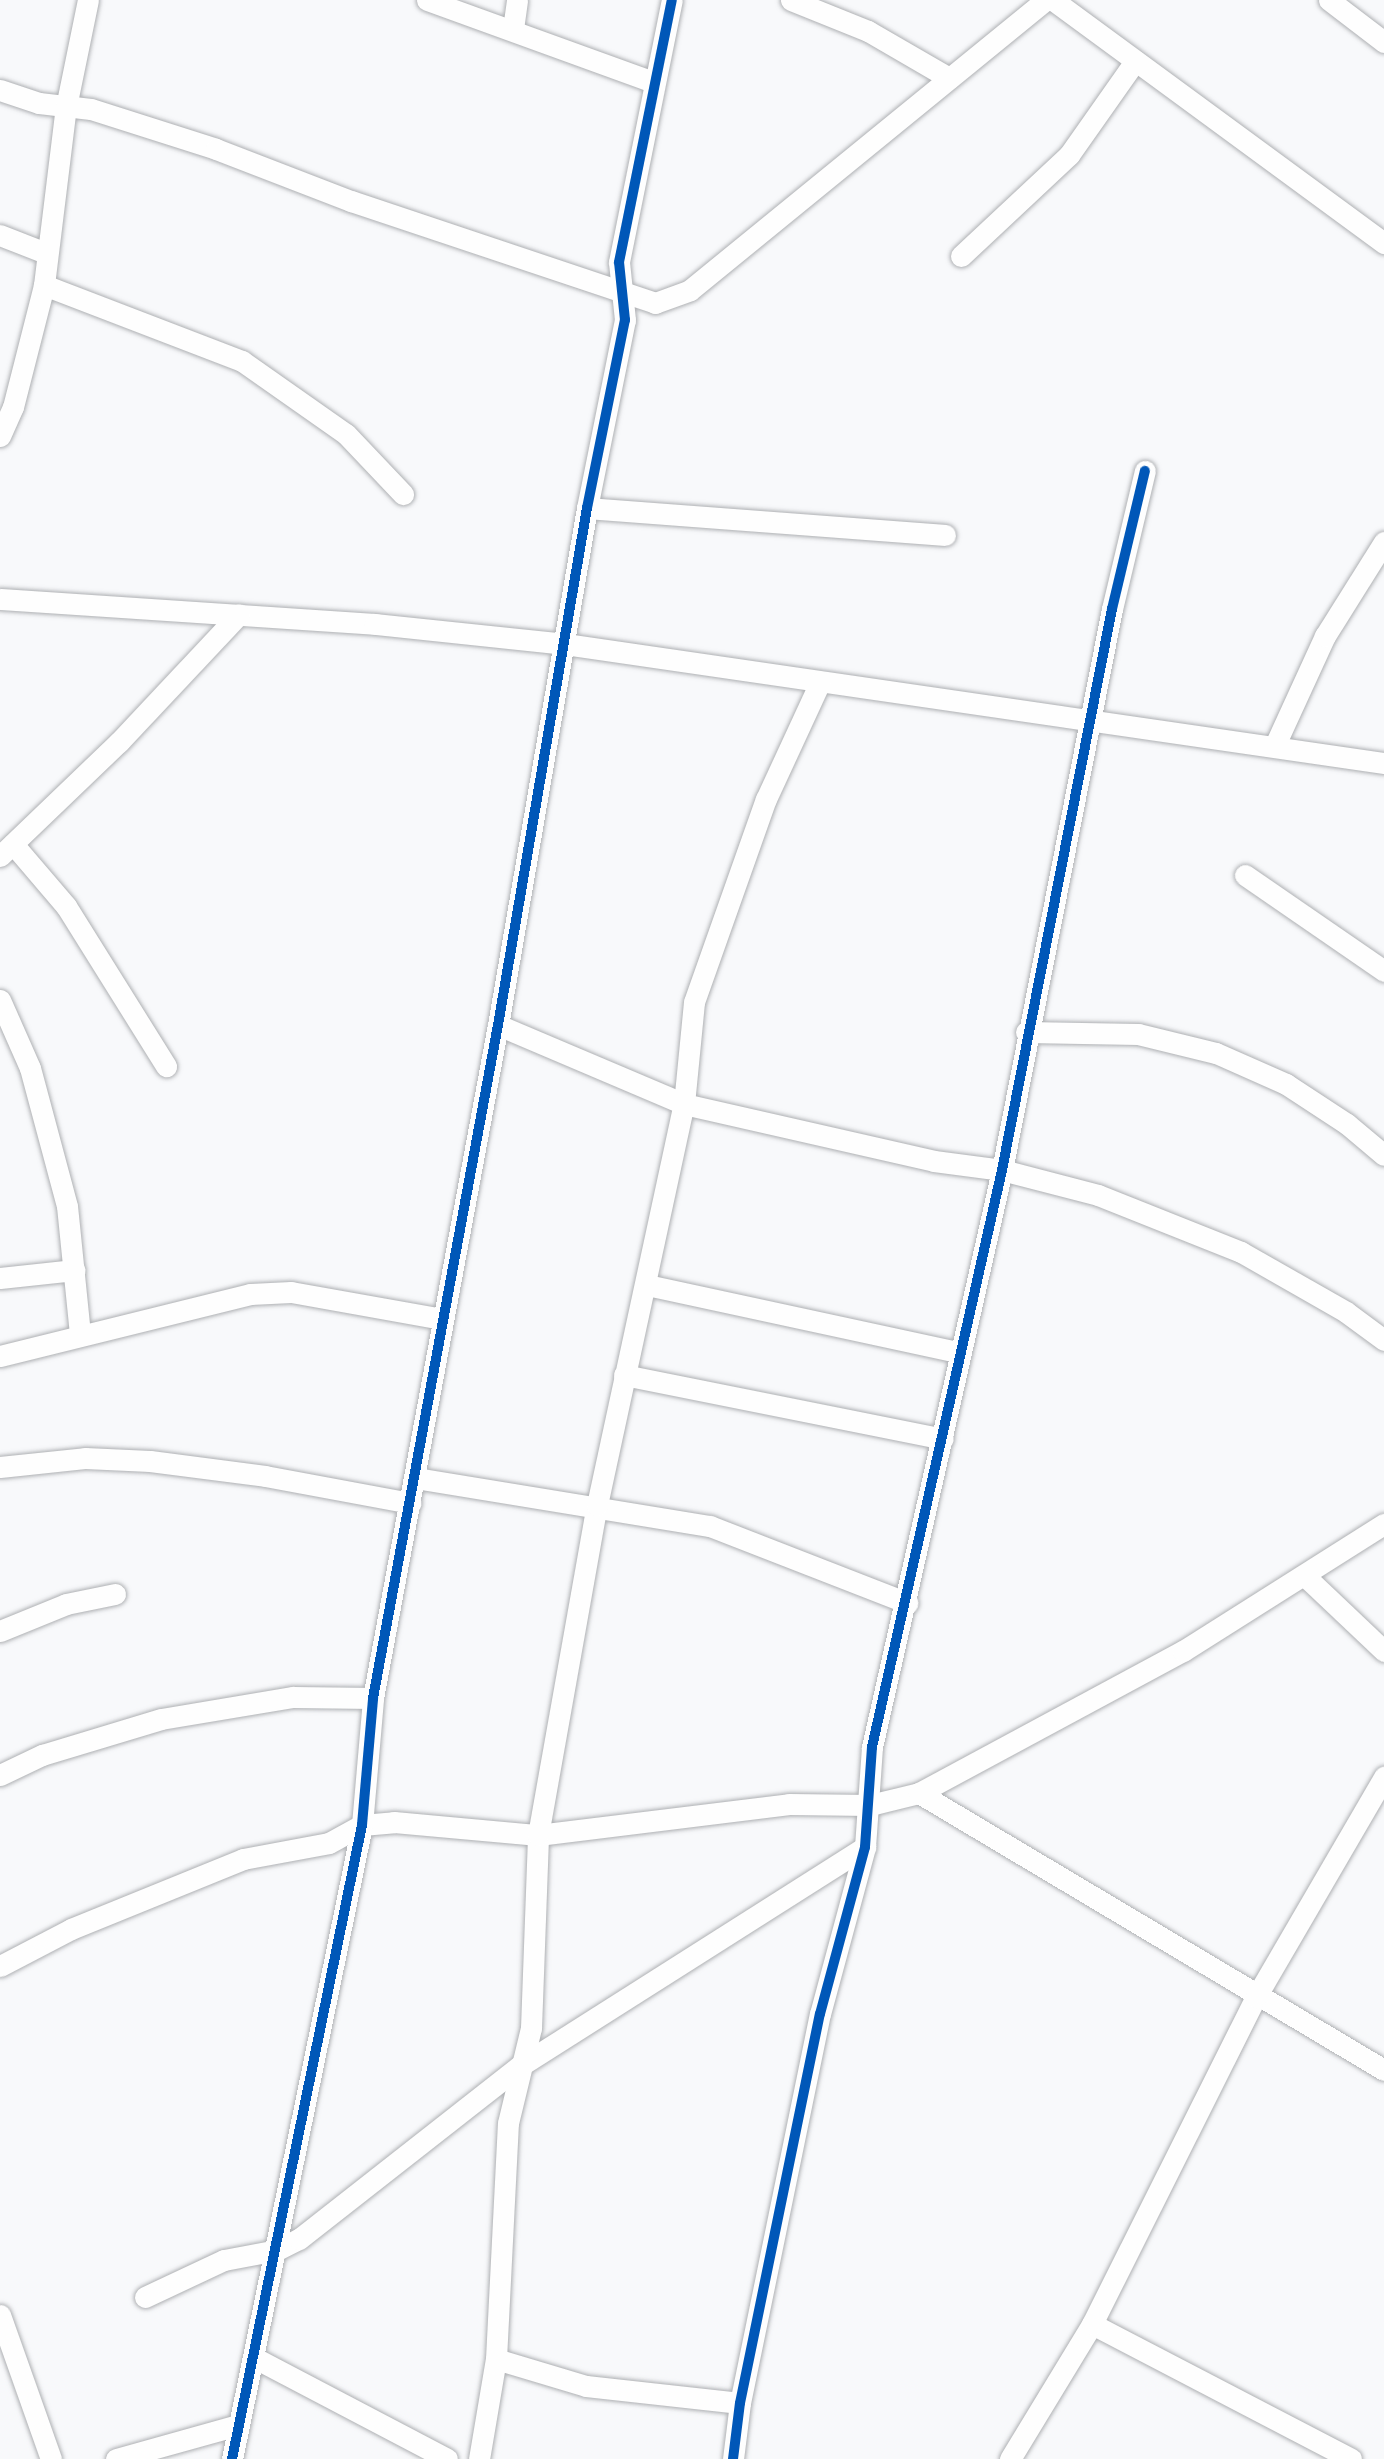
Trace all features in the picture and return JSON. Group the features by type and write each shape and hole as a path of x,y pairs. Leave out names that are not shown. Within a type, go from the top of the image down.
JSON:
{"street":[{"path":"0,436 6,404 44,285 66,107 88,0"},
{"path":"427,0 654,82"},
{"path":"513,29 517,0"},
{"path":"232,2459 277,2250 362,1825 373,1698 416,1478 442,1319 498,1025 587,508 625,320 619,262 671,0"},
{"path":"791,0 868,31 949,78"},
{"path":"0,90 66,107 91,109 216,149 351,201 622,295 654,303 690,290 1046,0"},
{"path":"1053,0 1384,243"},
{"path":"1329,0 1384,42"},
{"path":"961,256 1069,155 1135,61"},
{"path":"0,235 46,253"},
{"path":"44,285 242,361 346,434 403,494"},
{"path":"733,2459 740,2403 820,2014 865,1847 872,1747 907,1603 1002,1170 1026,1032 1145,471"},
{"path":"587,508 945,535"},
{"path":"1275,745 1325,636 1384,542"},
{"path":"0,599 239,614 565,644 1275,745 1384,764"},
{"path":"166,1066 66,906 7,850 119,742 239,614"},
{"path":"478,2459 496,2359 508,2123 531,2028 538,1835 597,1505 624,1375 647,1285 684,1104 694,1002 766,799 820,682"},
{"path":"1245,875 1384,971"},
{"path":"0,1000 30,1068 67,1206 80,1335"},
{"path":"498,1025 684,1104 934,1161 1002,1170 1098,1195 1241,1252 1346,1311 1384,1340"},
{"path":"1026,1032 1138,1034 1216,1053 1286,1084 1384,1155"},
{"path":"0,1278 75,1270"},
{"path":"647,1285 961,1353"},
{"path":"0,1356 250,1294 291,1292 442,1319"},
{"path":"624,1375 943,1439"},
{"path":"0,1467 85,1458 150,1461 253,1474 411,1503"},
{"path":"416,1478 597,1505 710,1526 907,1603"},
{"path":"0,1966 71,1929 243,1859 262,1852 329,1843 362,1825 394,1822 538,1835 789,1804 870,1805 919,1793 1172,1657 1384,1524"},
{"path":"1305,1576 1384,1651"},
{"path":"0,1631 66,1604 115,1594"},
{"path":"0,1775 42,1755 161,1719 293,1697 373,1698"},
{"path":"1010,2459 1092,2324 1256,1997 1384,1777"},
{"path":"919,1793 1256,1997 1384,2070"},
{"path":"145,2297 224,2260 277,2250 299,2239 520,2066 865,1847"},
{"path":"0,2315 51,2459"},
{"path":"1092,2324 1317,2451 1351,2459"},
{"path":"253,2357 447,2459"},
{"path":"496,2359 586,2386 740,2403"},
{"path":"116,2459 238,2425"}],"cycle path":[{"path":"232,2459 362,1825 373,1698 498,1025 587,508 625,320 619,262 672,0"},
{"path":"733,2459 740,2403 820,2014 865,1847 872,1747 1002,1170 1112,609 1145,471"}]}
